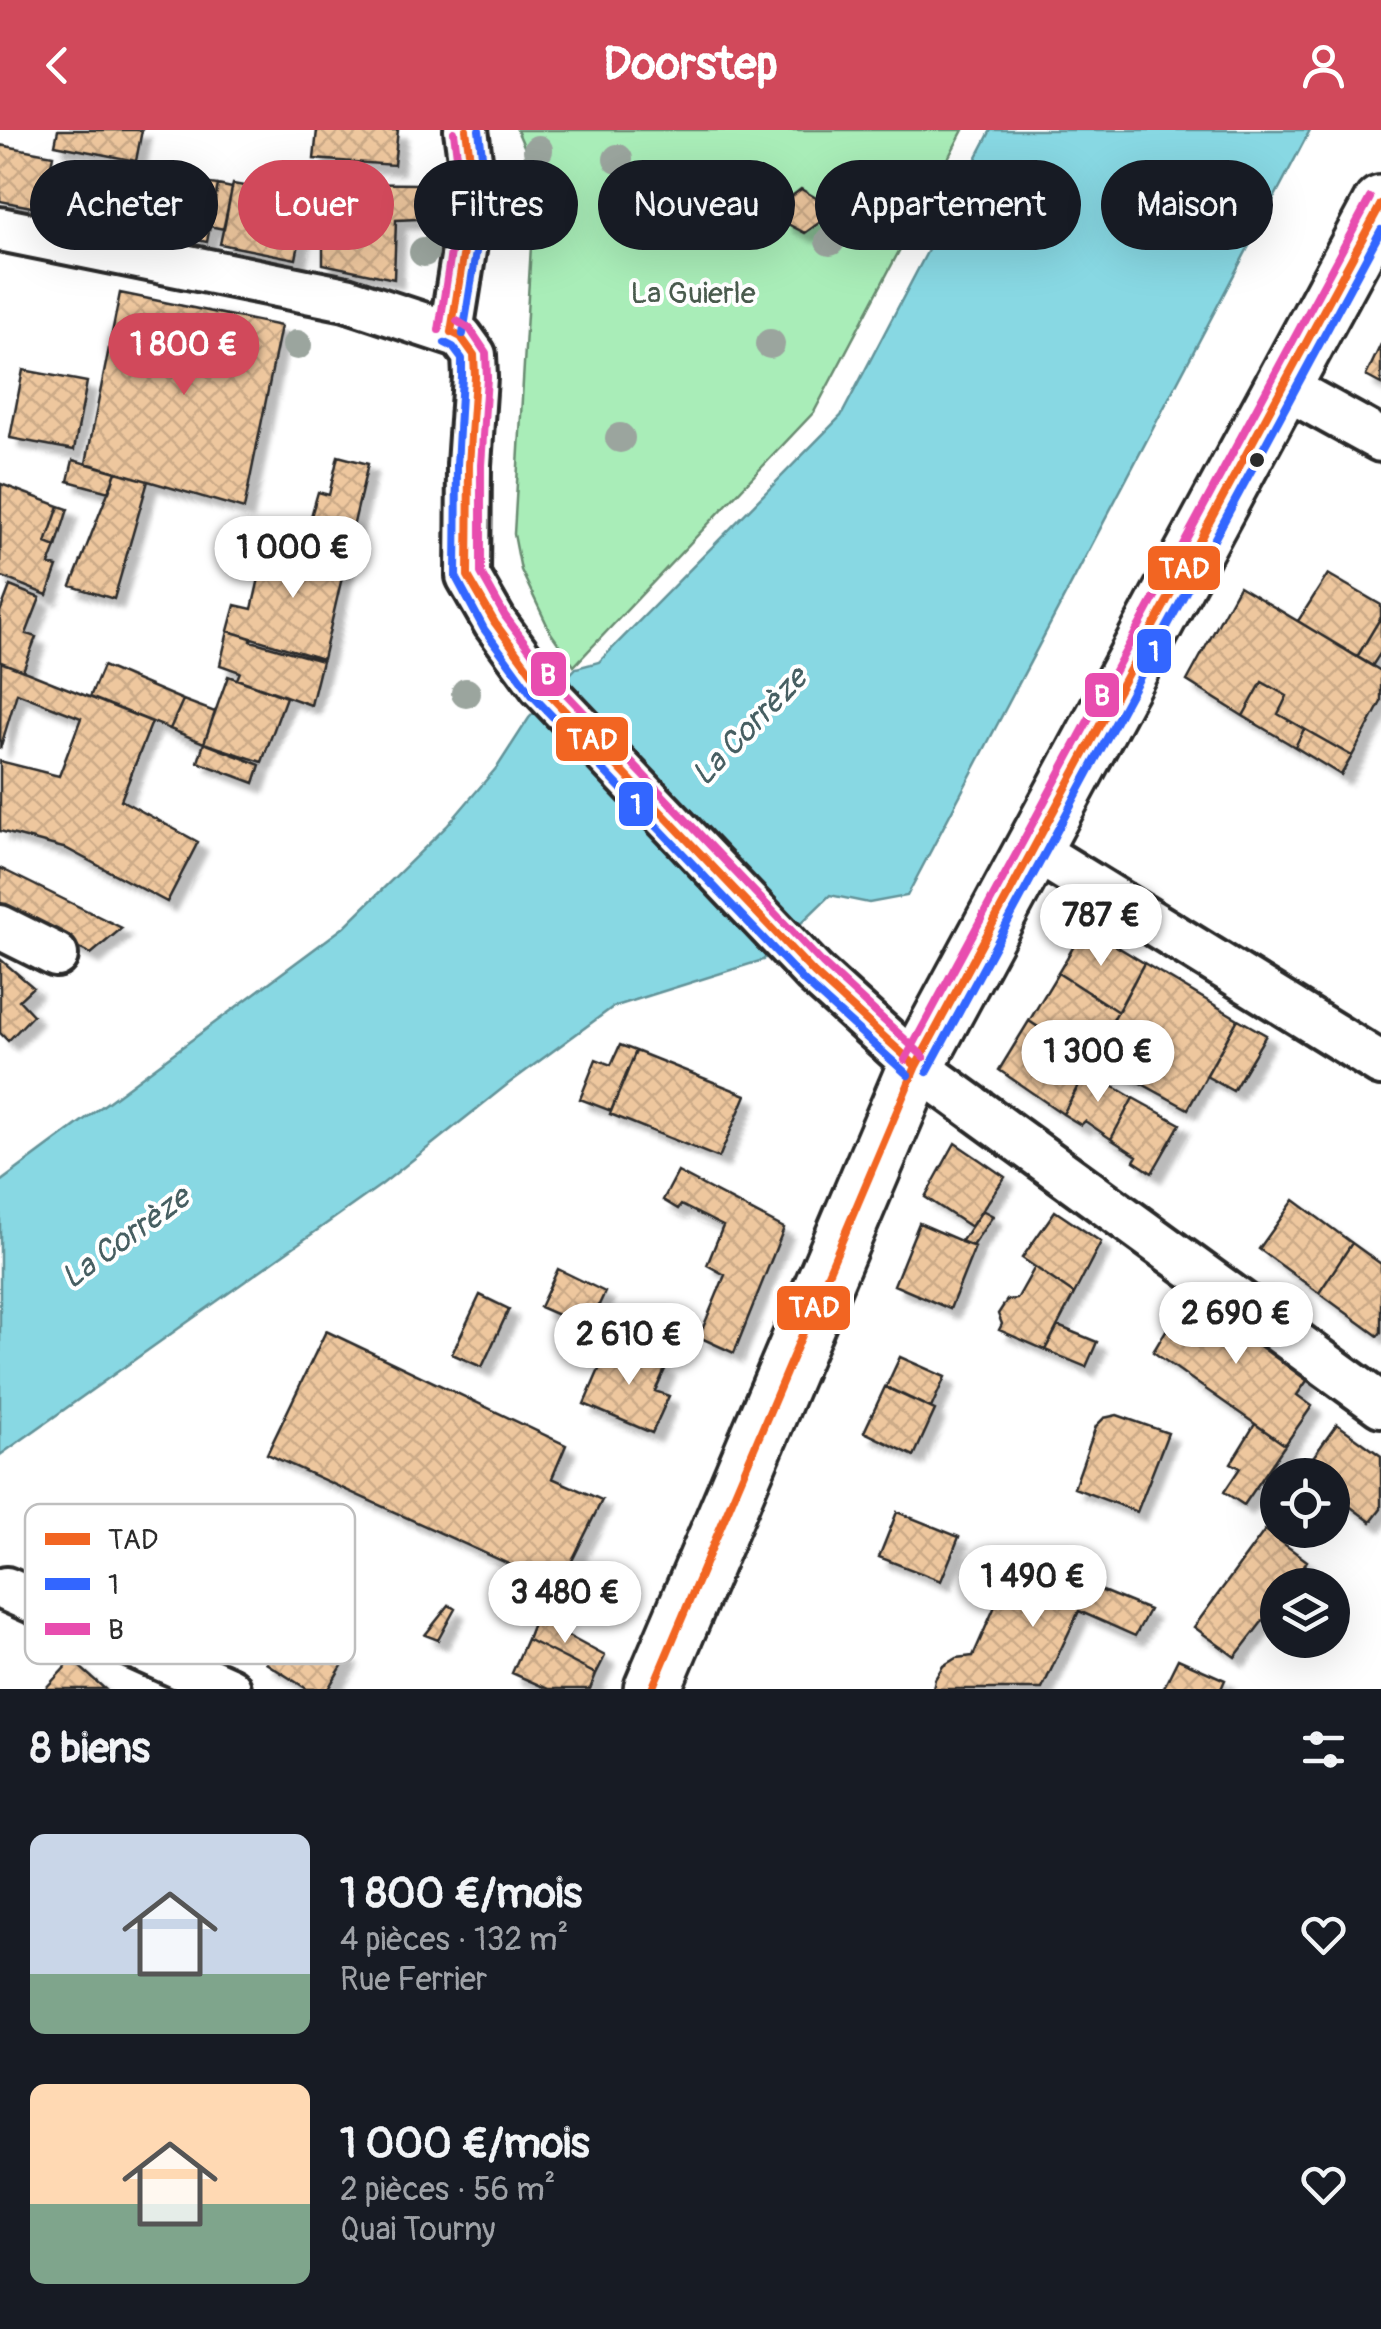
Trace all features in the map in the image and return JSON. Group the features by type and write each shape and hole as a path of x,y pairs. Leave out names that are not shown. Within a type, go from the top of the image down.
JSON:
{"main road":[{"path":"652,1689 916,1066 1381,204"}],"street":[{"path":"451,332 474,188 466,130"},
{"path":"0,229 346,299 461,337 474,355 475,377 468,576 496,623 542,686 814,973 916,1066 1381,1405"},
{"path":"1283,386 1381,440"},
{"path":"1033,850 1381,1064"},
{"path":"0,928 56,955"},
{"path":"6,1589 25,1598"},
{"path":"163,1664 205,1684"}],"green space":[{"name":"La Guierle","path":"517,130 963,130 947,160 815,160 815,250 900,250 814,412 574,666 551,633 521,570 514,534 531,250 578,250 578,160 530,160"}],"water":[{"name":"La Corrèze","path":"991,130 1310,130 1273,200 1273,160 1101,160 1101,250 1247,250 907,896 869,903 830,895 763,960 613,1007 381,1185 0,1455 0,1182 344,927 447,826 498,766 529,718 576,668 599,662 841,416 928,250 1081,250 1081,160 975,160"}],"building":[{"path":"58,130 142,130 136,160 55,145"},
{"path":"317,130 398,130 394,165 394,160 314,159"},
{"path":"0,145 53,155 52,160 30,160 30,207 0,201"},
{"path":"233,184 238,185 238,248 220,244"},
{"path":"394,184 414,184 414,219 396,220 394,279 323,264 323,250 394,250"},
{"path":"218,185 232,188 224,229 218,228"},
{"path":"801,189 815,197 815,226 805,233 795,228 795,194"},
{"path":"250,250 298,250 296,259"},
{"path":"120,293 281,326 244,509 86,463"},
{"path":"1381,344 1381,384 1366,376"},
{"path":"23,370 87,382 74,450 10,438"},
{"path":"338,456 368,464 350,540 308,527 318,492 329,495"},
{"path":"73,460 116,472 109,492 68,481"},
{"path":"116,472 148,481 114,599 71,586"},
{"path":"1,484 59,506 46,543 56,547 49,565 57,567 47,595 0,576"},
{"path":"59,506 68,509 56,547 46,543"},
{"path":"267,543 346,560 323,659 228,631 235,605 252,609"},
{"path":"1328,574 1381,605 1381,617 1357,657 1298,621"},
{"path":"10,586 40,598 26,634 36,637 23,671 0,662 0,612"},
{"path":"1239,586 1381,671 1381,702 1352,756 1278,714 1287,696 1262,682 1243,716 1187,681"},
{"path":"1381,617 1381,652 1372,666 1357,657"},
{"path":"228,631 322,661 311,705 237,679 240,672 220,665"},
{"path":"1,662 152,722 121,800 198,842 167,902 67,849 0,831 0,761 59,776 81,718 17,693 0,749"},
{"path":"103,666 183,700 170,729 90,697"},
{"path":"228,676 286,697 262,762 204,743"},
{"path":"1262,682 1287,696 1278,714 1304,729 1295,747 1243,716"},
{"path":"183,700 215,712 204,743 170,729"},
{"path":"1304,729 1352,756 1341,775 1295,747"},
{"path":"204,743 260,765 254,783 198,762"},
{"path":"0,868 122,928 91,954 0,910"},
{"path":"1085,927 1144,963 1118,1012 1058,973"},
{"path":"0,959 33,987 19,1000 33,1015 8,1041 0,1033"},
{"path":"1144,963 1238,1019 1188,1109 1093,1057"},
{"path":"1058,973 1118,1012 1091,1061 1029,1021"},
{"path":"1238,1019 1266,1035 1233,1091 1206,1076"},
{"path":"1029,1021 1091,1061 1063,1114 999,1070"},
{"path":"620,1045 636,1051 611,1111 580,1099 596,1059 611,1065"},
{"path":"636,1051 746,1095 719,1158 610,1114"},
{"path":"1087,1071 1133,1098 1111,1139 1085,1121 1081,1125 1063,1114"},
{"path":"1133,1098 1180,1124 1152,1173 1134,1161 1137,1156 1111,1139"},
{"path":"955,1143 1005,1177 971,1227 925,1197"},
{"path":"678,1172 784,1228 734,1353 699,1337 725,1275 707,1265 723,1226 663,1200"},
{"path":"1294,1200 1352,1243 1319,1293 1259,1249"},
{"path":"982,1210 993,1216 972,1246 961,1242"},
{"path":"1055,1211 1101,1242 1074,1294 1022,1258"},
{"path":"919,1223 975,1247 950,1309 894,1285"},
{"path":"1352,1243 1381,1264 1378,1336 1319,1293"},
{"path":"1035,1267 1074,1294 1045,1350 999,1330 1002,1324 998,1314 1007,1300 1017,1299"},
{"path":"558,1269 605,1292 588,1328 540,1307"},
{"path":"1191,1289 1311,1375 1297,1395 1312,1406 1285,1445 1153,1352"},
{"path":"480,1295 509,1309 482,1367 452,1354"},
{"path":"1058,1326 1097,1342 1086,1367 1045,1350"},
{"path":"326,1331 566,1445 552,1478 602,1500 559,1587 267,1454"},
{"path":"611,1342 666,1367 655,1391 669,1396 652,1433 584,1404"},
{"path":"900,1357 945,1377 931,1408 886,1387"},
{"path":"885,1387 935,1410 914,1456 864,1432"},
{"path":"1117,1415 1168,1433 1137,1512 1074,1488 1096,1426 1104,1418"},
{"path":"1255,1424 1285,1445 1276,1458 1260,1458 1260,1482 1244,1505 1224,1492 1240,1468 1231,1463"},
{"path":"1337,1424 1381,1456 1381,1509 1371,1522 1350,1506 1350,1458 1312,1458"},
{"path":"897,1512 959,1537 941,1581 879,1557"},
{"path":"1260,1537 1260,1548 1289,1548 1307,1561 1302,1568 1260,1568 1260,1624 1235,1657 1194,1627"},
{"path":"1017,1556 1149,1610 1135,1636 1079,1611 1042,1689 933,1689 943,1666 956,1658 973,1656"},
{"path":"449,1605 455,1609 438,1640 425,1635"},
{"path":"535,1618 605,1656 596,1674 527,1639"},
{"path":"527,1639 596,1674 590,1689 548,1689 512,1673"},
{"path":"1178,1659 1225,1680 1221,1689 1163,1689"},
{"path":"68,1664 77,1664 105,1689 45,1689"},
{"path":"268,1664 343,1664 328,1689 307,1689"}],"transit line":[{"name":"TAD","path":"451,332 474,188 466,130"},
{"name":"1","path":"463,334 486,189 479,130"},
{"name":"B","path":"439,330 461,188 454,132"},
{"name":"B","path":"905,1060 1370,198"},
{"name":"TAD","path":"652,1689 916,1066 1381,204"},
{"name":"1","path":"927,1072 1381,230"},
{"name":"B","path":"457,321 470,329 486,353 481,573 505,616 551,678 823,964 924,1057"},
{"name":"TAD","path":"451,332 461,337 474,355 468,576 495,623 541,686 814,973 916,1066"},
{"name":"1","path":"445,343 462,359 456,577 484,629 532,695 805,982 908,1075"}]}
